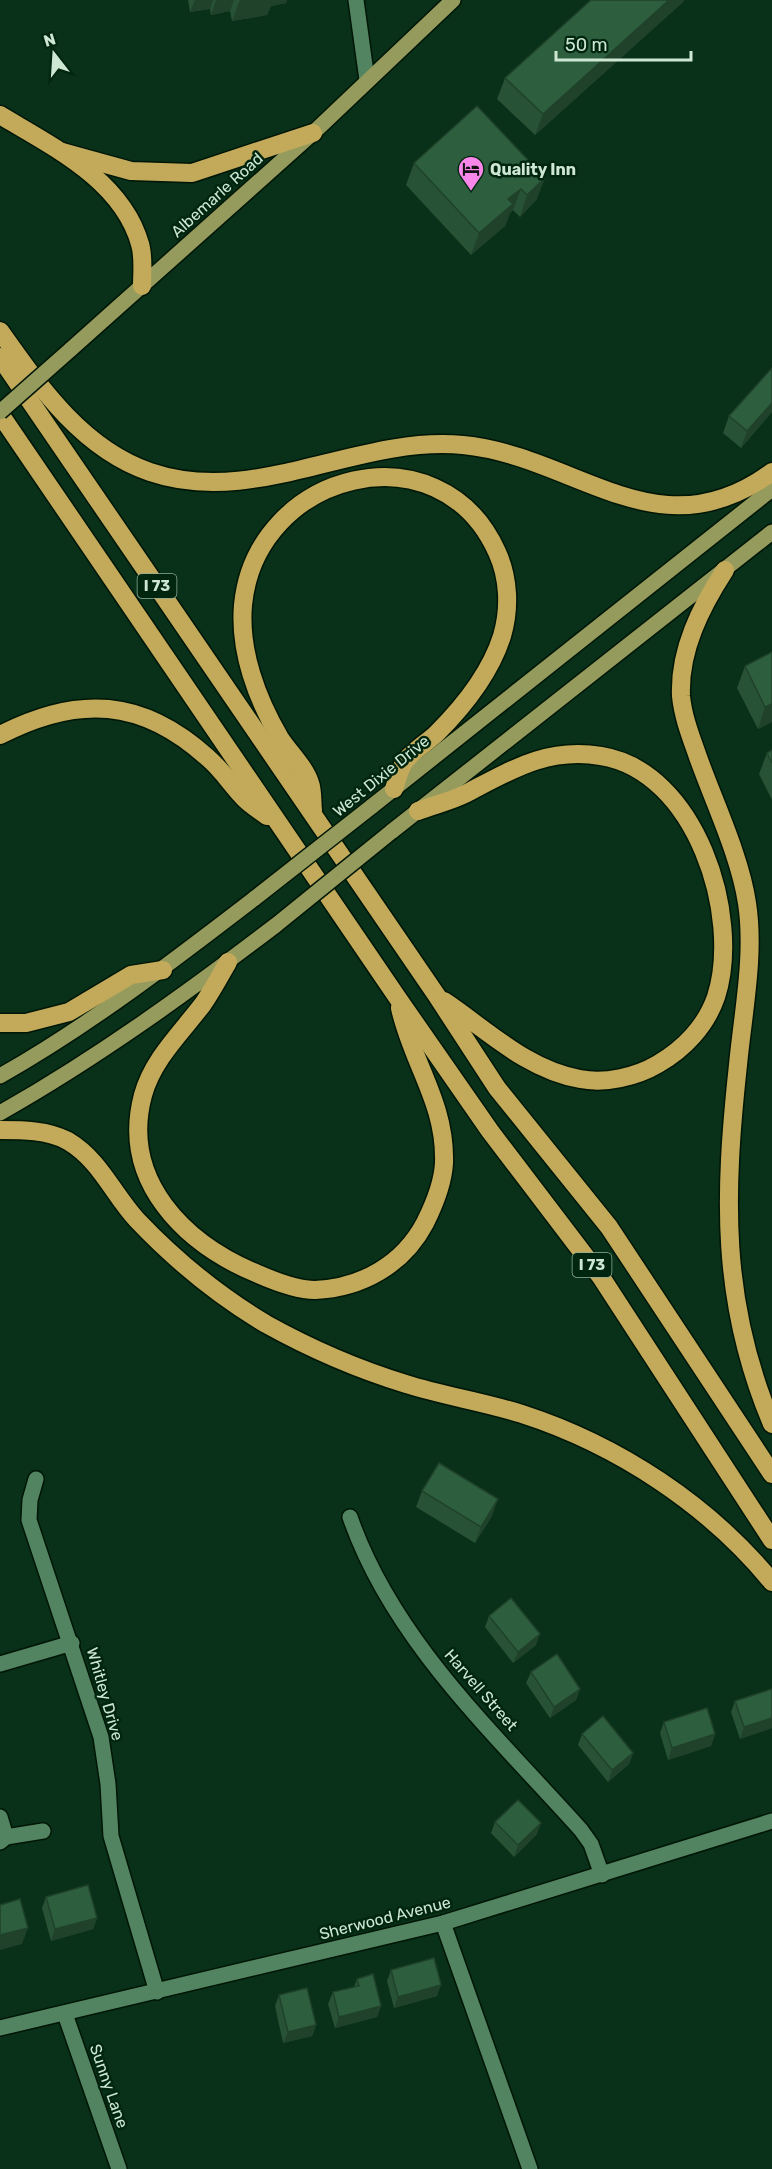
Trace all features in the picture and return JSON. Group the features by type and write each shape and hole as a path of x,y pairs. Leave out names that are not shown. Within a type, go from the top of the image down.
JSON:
{"highway":[{"path":"0,115 62,152 113,193 131,220 141,247 142,286"},
{"path":"62,152 131,171 192,173 313,133"},
{"path":"0,331 43,390 85,433 136,467 178,480 224,483 256,479 377,451 446,444 497,451 622,496 676,506 726,499 772,472"},
{"name":"I 73","path":"0,357 314,815 497,1088 609,1227 772,1474"},
{"name":"I 73","path":"0,413 278,824 490,1131 601,1277 772,1540"},
{"path":"314,815 310,783 276,729 252,677 243,632 246,583 263,541 295,507 328,488 376,477 421,483 455,500 471,513 491,539 500,559 507,596 502,635 480,682 443,726 406,760 394,789"},
{"path":"725,570 708,596 692,635 682,674 681,696 690,737 728,838 747,902 750,948 731,1132 727,1210 731,1272 741,1335 759,1393 772,1424"},
{"path":"0,735 31,720 69,709 101,708 132,713 162,725 195,746 223,772 243,798 278,824"},
{"path":"418,811 463,795 522,764 563,755 604,756 642,773 674,803 698,838 714,878 722,910 722,969 715,998 698,1030 675,1054 649,1070 630,1076 620,1079 580,1080 549,1070 504,1045 479,1024 437,996"},
{"path":"228,962 204,1003 164,1052 144,1093 138,1129 144,1165 160,1201 189,1233 228,1262 268,1279 313,1290 350,1285 388,1268 416,1239 435,1203 444,1164 442,1129 428,1081 406,1037 399,1000"},
{"path":"0,1023 26,1023 61,1014 86,1003 131,975 163,970"},
{"path":"0,1130 44,1133 66,1140 94,1161 135,1218 162,1245 213,1289 266,1323 351,1366 408,1385 523,1415 598,1447 641,1469 681,1496 716,1525 772,1582"}],"main road":[{"name":"Albemarle Road","path":"0,413 313,133 453,0"},
{"name":"West Dixie Drive","path":"0,1076 31,1058 163,970 772,489"},
{"path":"0,1113 68,1074 228,962 772,532"}],"street":[{"path":"356,0 367,80"},
{"name":"Whitley Drive","path":"36,1479 28,1510 29,1520 72,1643 101,1737 108,1784 111,1836 157,1992"},
{"name":"Harvell Street","path":"350,1517 374,1574 438,1671 581,1830 591,1844 602,1875"},
{"path":"0,1664 72,1643"},
{"path":"0,1817 3,1840 43,1831"},
{"name":"Sherwood Avenue","path":"0,2028 443,1923 772,1821"},
{"path":"443,1923 530,2169"},
{"name":"Sunny Lane","path":"65,2014 119,2169"}],"building":[{"path":"591,0 669,0 543,114 505,78"},
{"name":"Quality Inn","path":"477,106 545,178 527,195 521,189 508,199 513,204 479,233 414,163"},
{"path":"772,368 772,403 747,431 729,416"},
{"path":"772,652 772,704 765,707 745,666"},
{"path":"772,750 772,763 767,753"},
{"path":"439,1463 498,1499 481,1527 422,1491"},
{"path":"511,1598 540,1634 518,1652 489,1616"},
{"path":"557,1654 580,1689 554,1707 531,1672"},
{"path":"772,1689 772,1718 744,1727 735,1701"},
{"path":"707,1708 715,1734 672,1748 664,1722"},
{"path":"603,1716 633,1753 612,1770 582,1734"},
{"path":"518,1800 541,1823 518,1845 495,1822"},
{"path":"88,1885 97,1918 55,1929 46,1897"},
{"path":"20,1899 28,1928 0,1935 0,1905"},
{"path":"434,1958 441,1985 398,1997 391,1970"},
{"path":"373,1974 381,2006 339,2017 333,1992 359,1986 357,1979"},
{"path":"307,1988 316,2025 288,2032 279,1995"}],"place":[{"name":"Quality Inn","path":"471,192"}]}
